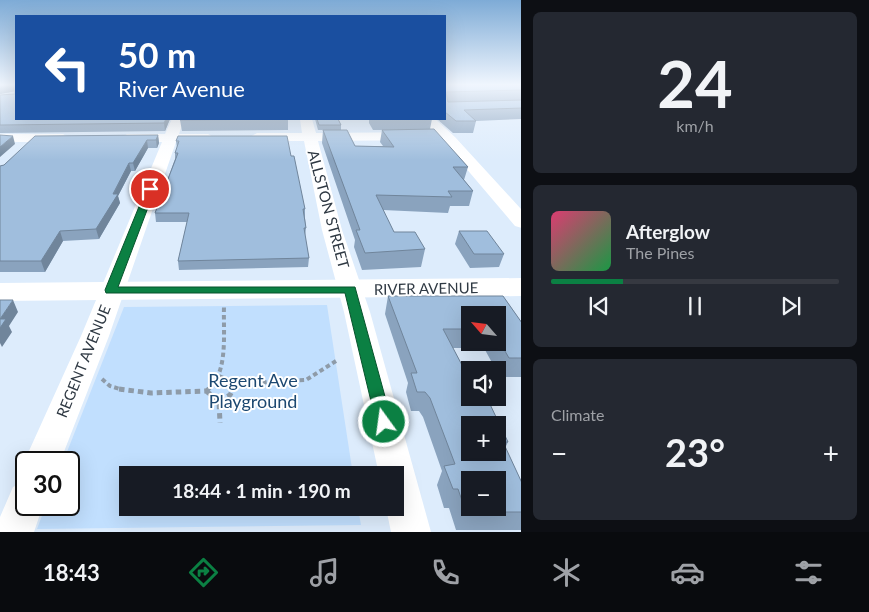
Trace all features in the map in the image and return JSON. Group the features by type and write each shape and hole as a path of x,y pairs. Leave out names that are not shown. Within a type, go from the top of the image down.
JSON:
{"street":[{"path":"429,120 446,136 521,221"},
{"path":"238,137 308,128 446,136"},
{"name":"ALLSTON STREET","path":"308,128 332,230 350,290 411,532"},
{"path":"109,138 174,129 219,137"},
{"name":"REGENT AVENUE","path":"47,451 95,336 174,129"},
{"path":"0,138 80,138"},
{"path":"14,156 33,138"},
{"name":"RIVER AVENUE","path":"0,292 521,287"},
{"path":"14,532 20,516"}],"path":[{"path":"206,391 219,376 225,290"},
{"path":"219,376 236,384 306,380 336,361"},
{"path":"100,377 107,385 140,392 206,391 219,401 220,423"},
{"path":"219,401 230,395 236,384"}],"green space":[{"name":"Regent Ave Playground","path":"327,305 352,466 119,466 119,516 359,516 361,525 37,529 42,516 80,516 80,451 67,451 124,307"}],"building":[{"path":"0,110 15,110 15,120 166,120 164,123 0,125"},
{"path":"446,110 469,110 464,110 476,121 456,121 446,113"},
{"path":"317,120 338,120 341,125 319,125"},
{"path":"434,129 468,167 453,167 473,191 448,191 452,197 376,195 394,232 415,232 425,249 365,253 356,230 360,230 323,130 347,130 355,146 394,147 382,130"},
{"path":"0,135 13,136 0,147"},
{"path":"158,135 156,140 147,140 133,163 129,163 113,194 118,194 96,229 60,231 41,261 0,261 0,166 4,165 35,136"},
{"path":"178,136 287,136 291,156 294,156 305,209 303,209 306,228 304,228 309,258 178,261 189,213 155,213 178,153 175,153 179,141 176,141"},
{"path":"459,231 487,231 504,254 474,254"},
{"path":"388,296 503,296 521,322 521,358 509,358 505,351 506,306 461,306 461,329 443,329 461,363 461,406 491,406 496,416 461,416 461,461 506,461 506,448 521,481 521,512 506,512 506,471 461,471 461,498 458,489 453,489 444,466 455,464 430,398 425,392 417,392 411,373 417,373"},
{"path":"0,300 13,300 0,319"},
{"path":"0,319 6,319 0,328"}],"route":[{"path":"150,189 111,290 350,290 384,422"}]}
